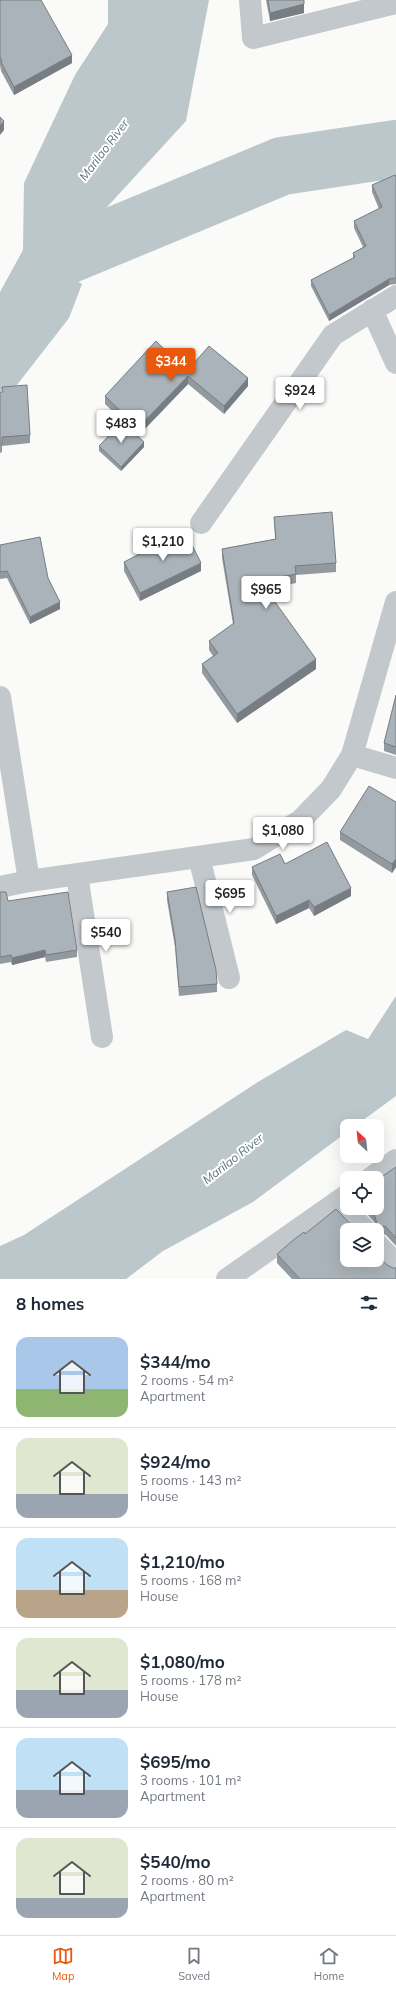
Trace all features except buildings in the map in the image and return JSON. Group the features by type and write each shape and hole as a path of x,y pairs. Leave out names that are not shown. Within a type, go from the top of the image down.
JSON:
{"street":[{"path":"250,0 253,38 396,3"},
{"path":"201,523 332,335 396,296"},
{"path":"372,310 396,363"},
{"path":"0,887 29,881 254,848 301,820 331,789 352,755 396,602"},
{"path":"0,697 29,881"},
{"path":"352,755 396,768"},
{"path":"199,857 229,978"},
{"path":"76,875 102,1037"},
{"path":"380,1171 396,1160"},
{"path":"227,1279 340,1200"},
{"path":"384,1251 396,1264"}],"water":[{"name":"Marilao River","path":"108,0 209,0 186,121 52,267 82,284 69,318 13,390 0,391 0,292 23,250 24,183 75,75 108,24"},
{"name":"Marilao River","path":"396,996 396,1096 365,1119 340,1119 340,1137 253,1202 163,1251 126,1279 0,1279 0,1246 24,1235 258,1082 346,1030 368,1039"}],"waterway":[{"path":"58,259 282,166 396,149"}]}
